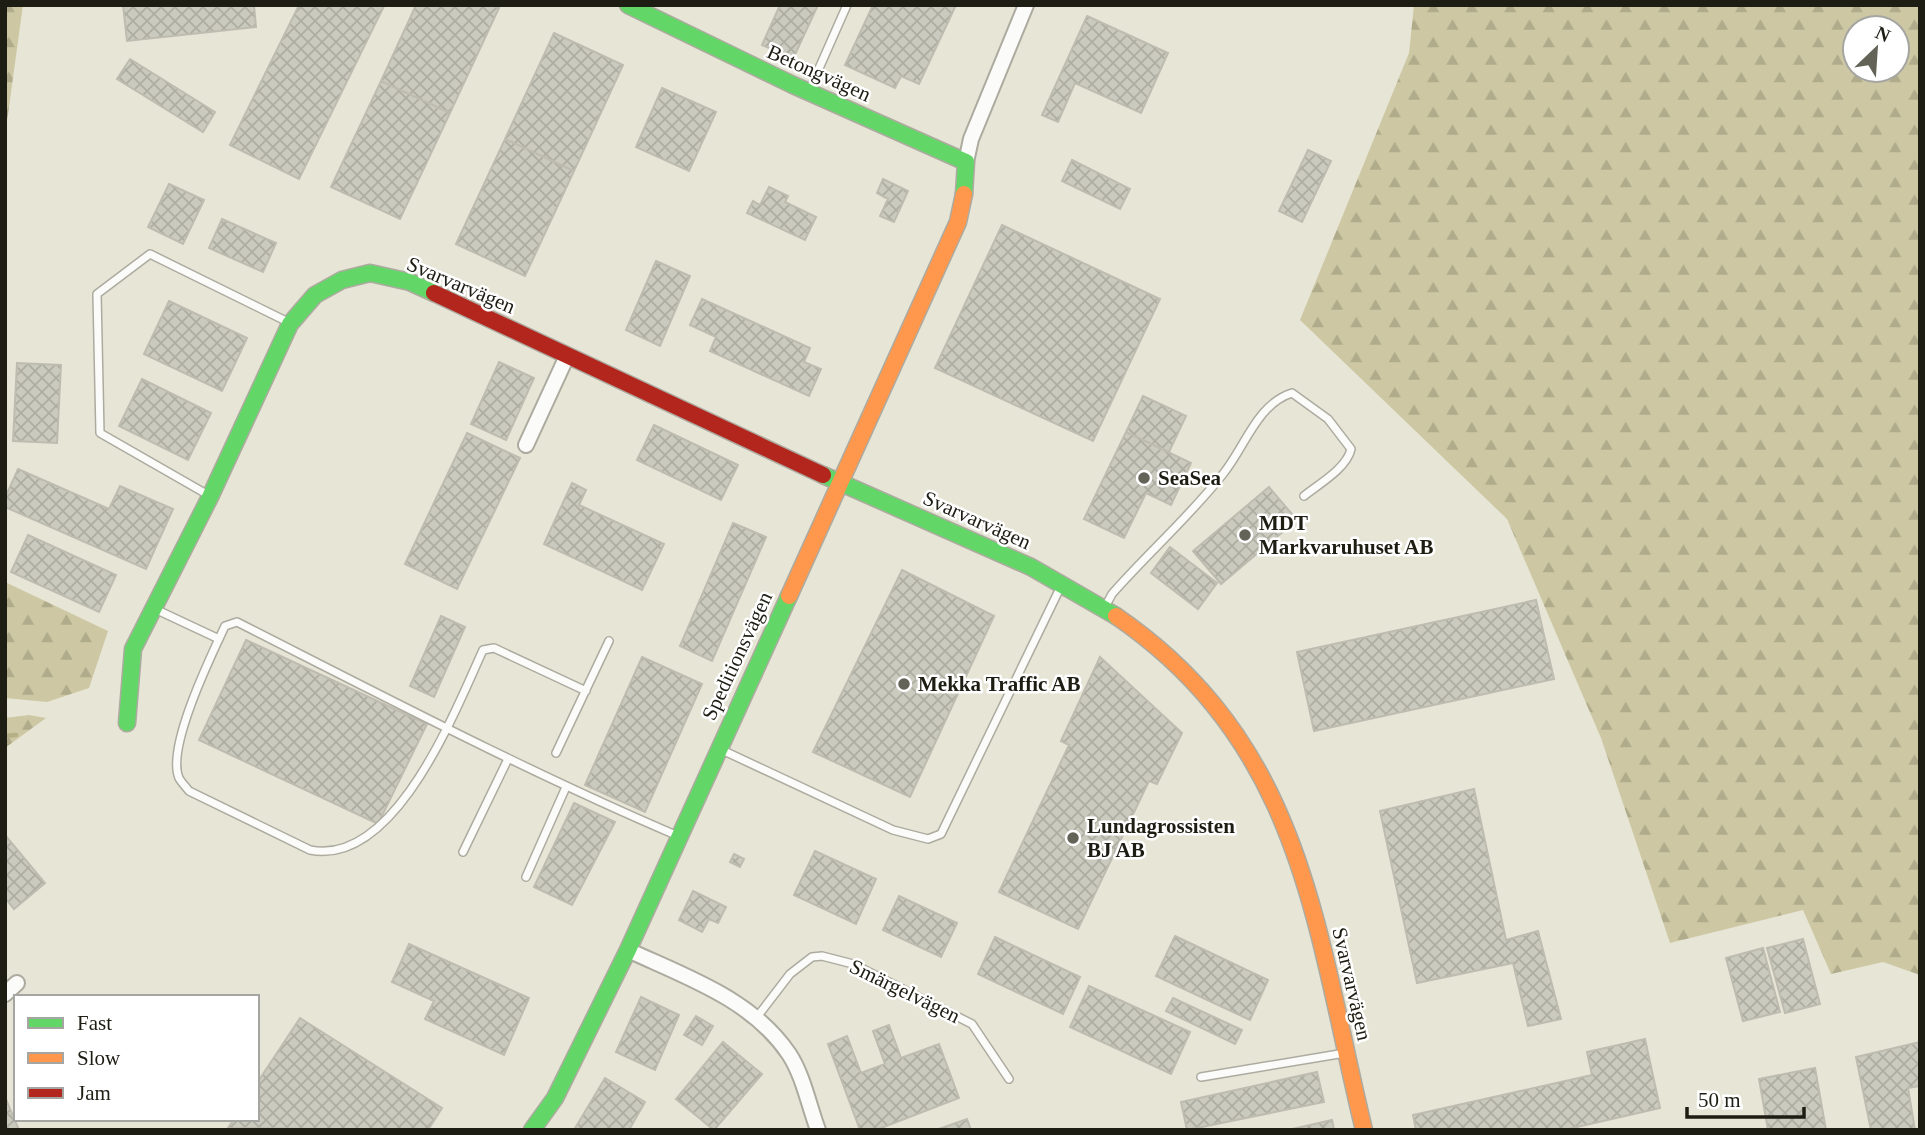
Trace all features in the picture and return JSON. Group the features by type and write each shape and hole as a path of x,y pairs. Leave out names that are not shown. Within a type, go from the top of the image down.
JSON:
{"street":[{"name":"Betongvägen","path":"628,5 645,9 808,92 966,162"},
{"path":"966,162 971,139 1026,5"},
{"name":"Speditionsvägen","path":"532,1130 555,1098 628,950 958,222 966,162"},
{"name":"Svarvarvägen","path":"127,723 133,649 210,497 290,324 315,295 342,280 370,273 410,282 839,483 1063,583 1104,607 1194,685 1231,729 1265,780 1297,849 1312,899 1364,1130"},
{"path":"526,445 567,356"},
{"path":"628,950 721,993 757,1017 790,1055 818,1130"},
{"path":"5,994 17,983"}],"lane":[{"path":"808,92 847,5"},
{"path":"210,497 100,433 97,295 150,254 290,324"},
{"path":"1104,607 1120,584 1224,474 1255,423 1281,396 1292,393 1312,404 1328,419 1351,449 1343,463 1304,496"},
{"path":"718,748 893,830 928,839 941,834 1063,583"},
{"path":"154,608 219,639"},
{"path":"586,691 487,647 482,650 447,728 403,802 383,825 329,854 310,850 189,791 179,777 177,764 188,708 225,626 237,622 447,728 508,759 678,835"},
{"path":"556,753 609,641"},
{"path":"463,852 508,759"},
{"path":"526,877 566,787"},
{"name":"Smärgelvägen","path":"757,1017 790,974 802,964 812,957 838,959 972,1024 1009,1079"},
{"path":"1201,1077 1346,1053"}],"green space":[{"path":"5,5 23,5 5,136"},
{"path":"1414,5 1920,5 1920,975 1883,962 1831,974 1803,910 1670,943 1601,738 1507,519 1300,320 1409,53"},
{"path":"5,582 108,631 89,688 47,702 5,698"},
{"path":"29,715 46,718 5,748 5,718"}],"building":[{"path":"123,5 254,5 256,27 127,41"},
{"path":"299,5 384,6 299,179 230,145"},
{"path":"416,5 493,5 499,8 450,113 381,81"},
{"path":"780,5 818,5 793,59 762,45"},
{"path":"873,5 956,5 919,84 901,76 895,88 845,65"},
{"path":"1087,16 1168,53 1141,113 1075,83 1058,122 1042,115"},
{"path":"554,33 623,65 574,171 505,139"},
{"path":"130,59 215,112 203,132 117,79"},
{"path":"381,81 450,113 400,219 331,187"},
{"path":"662,88 716,112 689,171 636,147"},
{"path":"505,139 574,171 525,276 456,244"},
{"path":"1308,150 1331,161 1302,222 1279,211"},
{"path":"1072,160 1130,189 1120,209 1062,181"},
{"path":"883,179 908,191 894,222 880,216 888,199 877,193"},
{"path":"169,184 204,200 183,244 148,227"},
{"path":"769,187 788,196 785,202 816,217 805,240 747,213 753,201 760,205"},
{"path":"222,219 276,243 263,272 209,248"},
{"path":"1002,225 1160,299 1093,441 935,368"},
{"path":"656,261 690,276 660,346 626,330"},
{"path":"702,299 810,348 804,362 821,369 809,396 710,351 716,337 690,325"},
{"path":"169,301 247,338 222,391 144,354"},
{"path":"499,362 534,378 506,440 471,424"},
{"path":"17,363 61,365 57,443 13,441"},
{"path":"142,379 211,413 188,460 119,426"},
{"path":"1143,396 1186,416 1169,452 1126,432"},
{"path":"654,425 738,465 721,500 637,460"},
{"name":"SeaSea","path":"1126,432 1191,463 1171,505 1146,493 1124,538 1084,519"},
{"path":"467,433 520,458 457,589 405,564"},
{"path":"18,469 109,509 120,486 173,509 146,569 5,507 5,498"},
{"path":"572,483 586,490 579,505 664,544 642,590 544,544"},
{"name":"MDT Markvaruhuset AB","path":"1269,487 1297,520 1221,584 1193,551"},
{"path":"733,523 766,537 712,661 680,646"},
{"path":"28,535 116,575 99,612 11,572"},
{"path":"1170,547 1217,583 1198,609 1151,573"},
{"name":"Mekka Traffic AB","path":"902,570 994,616 910,797 813,752"},
{"path":"1536,600 1554,679 1314,731 1297,652"},
{"path":"441,616 465,627 434,697 410,686"},
{"path":"246,640 427,724 378,824 199,740"},
{"path":"642,657 702,684 645,812 585,785"},
{"name":"Lundagrossisten BJ AB","path":"1100,657 1182,733 1157,784 1149,781 1078,929 999,892 1069,745 1061,741"},
{"path":"1474,789 1506,940 1538,931 1561,1019 1528,1026 1513,963 1417,983 1380,811"},
{"path":"574,803 615,822 572,905 534,887"},
{"path":"5,835 45,883 14,909 5,898"},
{"path":"815,851 876,879 856,924 794,895"},
{"path":"734,854 744,859 740,867 730,862"},
{"path":"693,891 726,907 718,923 709,919 702,932 679,920"},
{"path":"899,896 957,923 941,957 883,930"},
{"path":"1175,936 1268,980 1250,1020 1156,976"},
{"path":"995,937 1080,977 1063,1014 978,974"},
{"path":"1803,939 1820,1004 1785,1013 1767,948"},
{"path":"409,944 529,998 504,1055 425,1019 434,1001 392,982"},
{"path":"1763,948 1780,1012 1743,1021 1726,958"},
{"path":"1089,986 1190,1032 1171,1074 1070,1027"},
{"path":"641,997 679,1015 655,1070 616,1052"},
{"path":"1173,998 1242,1030 1235,1044 1166,1011"},
{"path":"696,1016 713,1026 702,1045 684,1035"},
{"path":"300,1018 442,1108 428,1130 228,1128 233,1121 259,1121 259,1080"},
{"path":"889,1025 901,1058 939,1044 959,1098 876,1130 860,1130 828,1044 847,1036 861,1073 885,1064 873,1031"},
{"path":"1645,1039 1660,1108 1564,1130 1416,1130 1413,1115 1592,1075 1587,1052"},
{"path":"723,1042 762,1074 714,1130 676,1099"},
{"path":"1920,1042 1920,1086 1908,1088 1915,1130 1871,1130 1856,1057"},
{"path":"1815,1068 1826,1130 1768,1130 1759,1079"},
{"path":"1317,1072 1324,1102 1187,1130 1181,1102"},
{"path":"605,1078 645,1102 629,1130 574,1130"},
{"path":"5,1097 19,1130 5,1130"},
{"path":"967,1119 971,1130 936,1130"},
{"path":"1332,1120 1334,1130 1288,1130"}],"waterway":[{"path":"5,736 16,735"}],"traffic: fast":[{"path":"628,5 793,85 966,162 964,194"},
{"path":"127,723 133,649 210,497 290,324 315,295 342,280 370,273 410,282 434,293"},
{"path":"823,475 1031,567 1116,616"},
{"path":"532,1130 555,1098 628,950 789,596"}],"traffic: slow":[{"path":"789,596 958,222 964,194"},
{"path":"1116,616 1179,667 1227,722 1264,782 1292,846 1314,913 1364,1130"}],"traffic: jam":[{"path":"434,293 823,475"}],"place":[{"name":"SeaSea","path":"1144,478"},
{"name":"MDT Markvaruhuset AB","path":"1245,535"},
{"name":"Mekka Traffic AB","path":"904,684"},
{"name":"Lundagrossisten BJ AB","path":"1073,838"}]}
